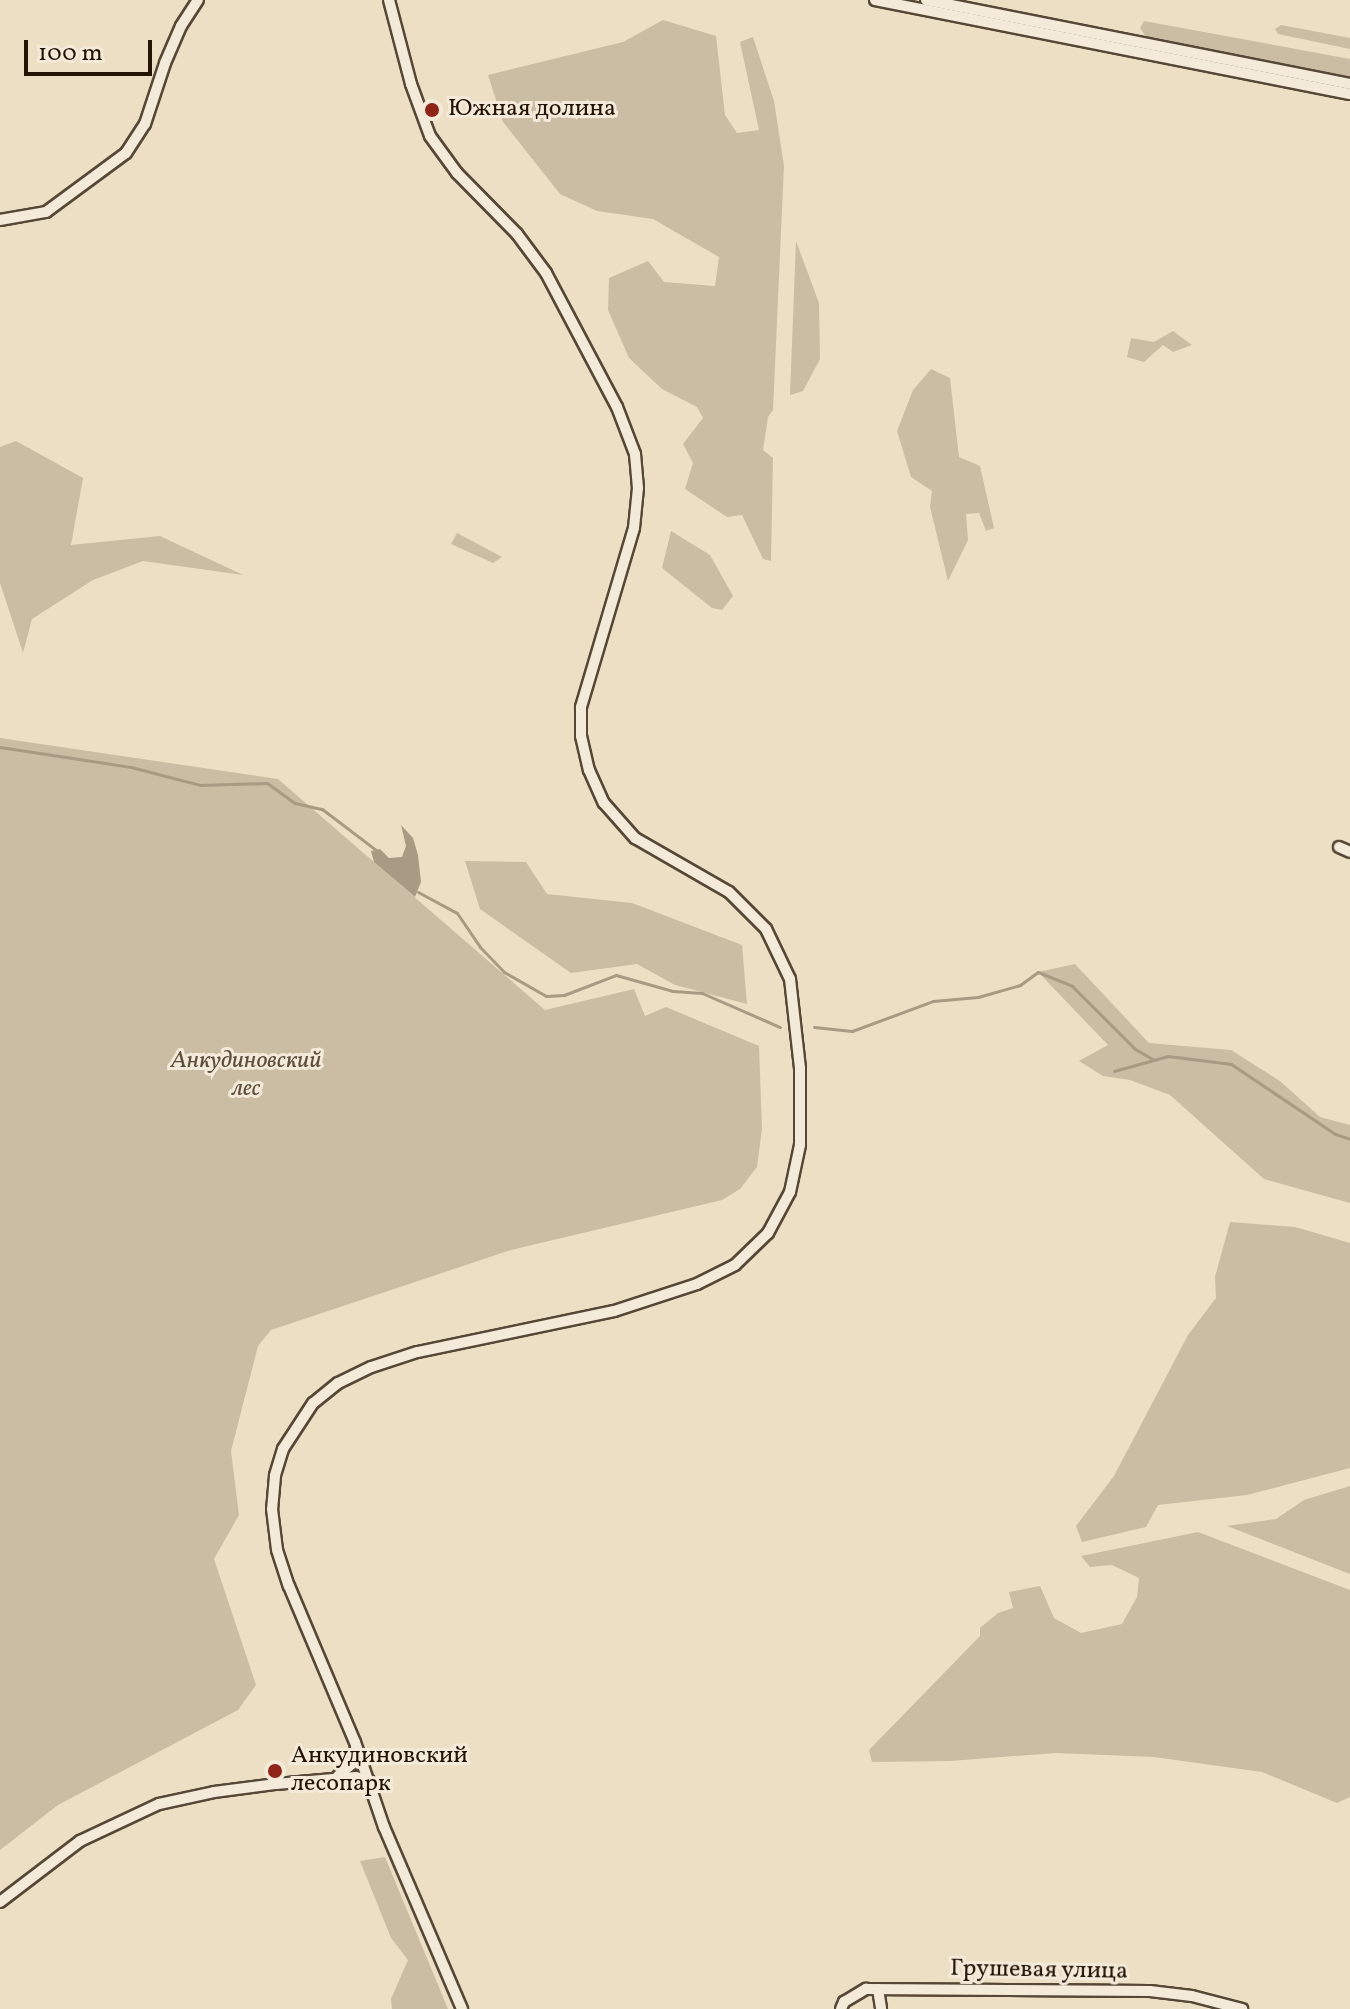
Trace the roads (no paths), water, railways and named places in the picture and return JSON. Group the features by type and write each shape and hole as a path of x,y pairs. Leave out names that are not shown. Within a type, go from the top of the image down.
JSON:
{"street":[{"path":"0,220 46,212 126,153 145,124 170,51 198,0"},
{"path":"389,0 411,84 430,136 457,173 517,234 546,273 617,407 635,454 638,488 634,528 581,707 581,736 589,770 604,803 623,827 654,851 744,903 777,945 794,997 801,1124 794,1179 778,1219 760,1244 720,1274 614,1311 390,1360 338,1383 304,1413 278,1461 272,1493 273,1529 289,1586 355,1742 390,1841 462,2009"},
{"path":"875,0 1350,94"},
{"path":"926,0 1350,84"},
{"path":"1339,847 1350,852"},
{"path":"332,1779 352,1764 355,1742"},
{"path":"0,1902 80,1841 159,1804 214,1792 332,1779 369,1780"},
{"name":"Грушевая улица","path":"841,2009 844,2002 866,1989 1150,1991 1192,1996 1242,2009"},
{"path":"878,1989 881,2009"}],"waterway":[{"path":"0,747 131,767 200,785 267,783 295,803 322,809 376,850"},
{"path":"418,892 457,913 480,947 504,972 546,996 564,995 616,975 673,991 702,993 780,1027"},
{"path":"814,1027 852,1031 933,1001 978,997 1020,985 1038,972 1072,986 1135,1049 1154,1060"},
{"path":"1114,1071 1168,1056 1231,1064 1335,1134 1350,1139"}],"place":[{"name":"Южная долина","path":"432,110"},
{"name":"Анкудиновский лесопарк","path":"275,1771"}],"park label":[{"name":"Анкудиновский лес","path":"246,1076"}]}
